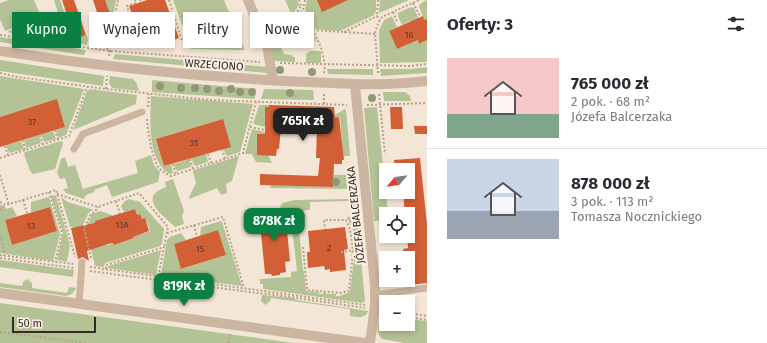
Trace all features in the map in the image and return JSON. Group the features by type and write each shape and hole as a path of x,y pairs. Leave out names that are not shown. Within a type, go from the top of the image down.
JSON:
{"street":[{"path":"248,0 253,12"},
{"path":"267,48 273,80"},
{"name":"WRZECIONO","path":"0,51 108,67 212,77 355,85 427,81"},
{"name":"JÓZEFA BALCERZAKA","path":"355,85 375,285 375,307 370,343"},
{"path":"0,293 79,304 230,334 365,343"}],"lane":[{"path":"74,149 83,134 142,112"},
{"path":"79,304 82,266"},
{"path":"375,295 427,288"}],"path":[{"path":"115,12 118,0"},
{"path":"129,12 127,6 136,3 135,0"},
{"path":"169,0 183,40"},
{"path":"299,0 304,10"},
{"path":"304,10 306,0"},
{"path":"378,0 377,16 379,21"},
{"path":"384,154 378,84 375,34 376,28 382,17 419,0"},
{"path":"413,3 420,16"},
{"path":"297,12 301,6"},
{"path":"393,12 397,21"},
{"path":"342,32 377,16"},
{"path":"314,30 375,34"},
{"path":"314,32 321,47 325,65"},
{"path":"0,35 110,51 254,62 409,66 427,64"},
{"path":"107,48 110,51"},
{"path":"254,62 265,48"},
{"path":"106,89 110,51"},
{"path":"0,73 18,77 106,89 210,100 357,105 427,103"},
{"path":"0,158 69,136 88,86"},
{"path":"149,94 147,119 148,137 158,168 171,176 243,153 256,102"},
{"path":"250,127 264,130"},
{"path":"55,130 58,140"},
{"path":"40,135 43,145"},
{"path":"22,140 25,150"},
{"path":"5,146 8,156"},
{"path":"222,149 225,158"},
{"path":"208,154 211,163"},
{"path":"190,159 193,168"},
{"path":"173,164 176,174"},
{"path":"0,175 8,205"},
{"path":"0,210 8,205 56,190 76,265 0,256"},
{"path":"49,192 62,234 55,262"},
{"path":"57,194 98,207 139,193 168,227 158,277"},
{"path":"23,200 27,214"},
{"path":"116,201 120,214"},
{"path":"0,202 8,205"},
{"path":"93,267 84,228 91,214 95,212 98,207"},
{"path":"167,233 223,217 244,288"},
{"path":"303,247 307,290 340,293 349,291 353,250 350,228 346,220 324,220 325,229"},
{"path":"194,225 197,236"},
{"path":"0,235 4,256"},
{"path":"106,269 106,265 164,247"},
{"path":"342,252 363,249"},
{"path":"0,256 93,267 375,307"},
{"path":"82,266 249,292 375,307"},
{"path":"415,314 427,316"},
{"path":"415,318 427,320"},
{"path":"0,332 86,343"}],"green space":[{"path":"9,0 34,0 39,12 12,12 12,28 5,31 0,19 0,3"},
{"path":"54,0 60,0 64,12 58,12"},
{"path":"104,0 116,0 114,12 108,12"},
{"path":"173,0 224,0 229,12 183,12 183,27"},
{"path":"285,0 297,0 299,5 294,12 291,12"},
{"path":"307,0 376,0 376,11 374,15 340,31 315,29 314,12 306,12 305,9"},
{"path":"380,0 409,0 379,13"},
{"path":"427,0 427,19 424,20 419,6"},
{"path":"411,7 414,8 420,22 413,26 410,21 402,25 398,13"},
{"path":"392,16 397,27 389,31 397,49 418,40 420,44 427,40 427,62 380,63 379,30 384,20"},
{"path":"87,35 87,45 81,44 81,37"},
{"path":"0,37 12,39 12,44 0,42"},
{"path":"242,43 245,50 191,49 242,48"},
{"path":"38,48 73,48 86,50 85,54 83,55"},
{"path":"270,48 281,48 284,54 291,55 295,58 295,62 273,61"},
{"path":"311,51 321,51 321,63 306,63 306,54"},
{"path":"115,54 268,67 267,73 113,59"},
{"path":"0,60 104,76 103,86 0,71"},
{"path":"427,67 427,73 381,76 380,70 411,69"},
{"path":"327,69 373,69 373,75 328,74"},
{"path":"0,76 84,89 66,135 58,138 56,130 65,127 57,100 0,117"},
{"path":"110,76 133,79 136,82 139,91 112,88 109,83"},
{"path":"152,80 256,89 255,98 152,92"},
{"path":"90,89 137,95 136,104 73,130 87,91"},
{"path":"264,89 313,90 314,100 261,99"},
{"path":"383,92 405,92 410,96 411,101 384,101"},
{"path":"151,96 253,104 240,152 227,156 223,148 223,119 157,139 164,166 171,164 173,173 170,174 157,160 154,150 150,116"},
{"path":"259,105 269,105 269,107 265,107 265,127 253,124"},
{"path":"377,107 383,163 379,163 379,199 386,199 387,207 379,207 379,221 374,221 364,108"},
{"path":"345,109 350,156 343,156 340,117 335,118 335,115"},
{"path":"252,129 265,132 265,134 257,134 272,163 256,162 252,154 245,154"},
{"path":"53,131 56,139 44,142 41,134"},
{"path":"39,135 41,143 26,148 24,140"},
{"path":"21,141 24,149 9,153 6,145"},
{"path":"61,141 63,143 55,169 33,174 30,171 24,154 25,152"},
{"path":"206,154 208,162 195,166 191,158"},
{"path":"151,155 154,165 160,172 158,182 112,197 107,185 94,190 94,192 86,195 84,199 66,193 63,189 68,188 65,178 60,179 57,173 61,159 65,157 68,167 75,165 83,189 138,173 135,161"},
{"path":"239,156 232,181 226,184 227,193 221,195 217,188 189,199 196,183 194,170"},
{"path":"189,159 190,167 178,171 176,170 174,164"},
{"path":"334,175 352,175 353,189 270,188 271,185 333,187"},
{"path":"173,179 184,211 182,216 184,224 175,227 159,212 153,201 153,196 158,191 166,187 165,182"},
{"path":"51,196 56,196 70,245 67,262 57,260 63,233"},
{"path":"49,197 60,234 53,261 0,253 0,204 7,209 12,207 17,216 5,220 12,245 57,231 50,207 31,212 31,202"},
{"path":"61,197 68,202 94,210 89,212 82,227 70,227"},
{"path":"129,199 140,202 164,229 162,244 160,246 105,263 104,267 95,266 86,228 92,214 100,211 112,215 112,217 95,222 97,228 108,245 113,243 114,245 150,231 147,222 142,219 140,214 137,215 135,209 124,212 121,206"},
{"path":"351,199 355,201 356,209 351,210 349,201 310,202 309,210 297,211 303,270 306,291 319,292 319,294 323,294 323,292 326,294 336,294 336,296 340,296 350,292 355,251 360,250 365,301 362,303 263,289 263,284 260,284 260,279 291,277 291,272 297,271 290,210 280,211 282,203 295,200"},
{"path":"357,216 360,248 356,249 354,248 353,230 347,217"},
{"path":"221,221 242,286 162,276 161,274 167,240 170,237 181,233 186,240 174,244 182,269 226,255 218,230 200,236 201,227"},
{"path":"161,250 156,275 108,268 108,266"},
{"path":"0,260 74,270 73,277 0,267"},
{"path":"27,279 32,283 32,288 67,293 69,287 76,288 72,294 66,296 0,287 0,283 22,286 23,282"},
{"path":"262,295 294,298 296,300 368,311 367,314 363,316 350,316 350,309 271,298 265,305 261,301"},
{"path":"0,303 294,343 0,343"},
{"path":"379,319 379,331 415,331 415,320 427,321 427,343 405,343 382,339 378,333"}],"building":[{"path":"62,0 74,0 78,12 66,12"},
{"path":"93,0 105,0 109,12 97,12"},
{"path":"147,0 165,0 169,12 131,12 129,6"},
{"path":"317,0 348,0 322,12"},
{"path":"423,16 424,20 427,19 427,40 419,44 418,40 397,49 389,31"},
{"path":"81,20 86,35 81,37"},
{"path":"175,27 179,38 175,39"},
{"path":"57,99 65,127 0,147 0,117"},
{"path":"269,105 334,107 335,118 339,117 344,160 342,160 342,164 334,164 333,187 260,185 260,174 318,176 320,158 316,158 317,127 297,127 297,129 281,128 279,149 277,149 276,156 257,155 257,134 265,134 265,107 269,107"},
{"path":"390,107 402,107 403,129 391,129"},
{"path":"223,119 231,147 164,166 156,139"},
{"path":"414,126 427,126 427,134 415,134"},
{"path":"420,158 427,224 427,283 415,284 415,251 403,251 403,249 408,248 408,243 415,243 415,207 404,207 404,199 415,199 415,163 394,163 394,160"},
{"path":"50,207 57,231 12,245 5,220"},
{"path":"135,209 137,215 140,214 142,219 145,218 149,231 114,245 113,243 108,244 87,251 89,261 83,257 78,259 71,228 95,223 95,221"},
{"path":"274,209 274,212 280,211 281,221 286,220 290,261 285,262 286,272 280,273 280,275 272,276 271,274 265,274 259,213 265,212 265,210"},
{"path":"345,227 348,249 344,250 346,270 330,272 330,269 325,270 324,266 308,268 307,252 310,252 308,231"},
{"path":"218,230 226,255 181,269 174,244"}]}
